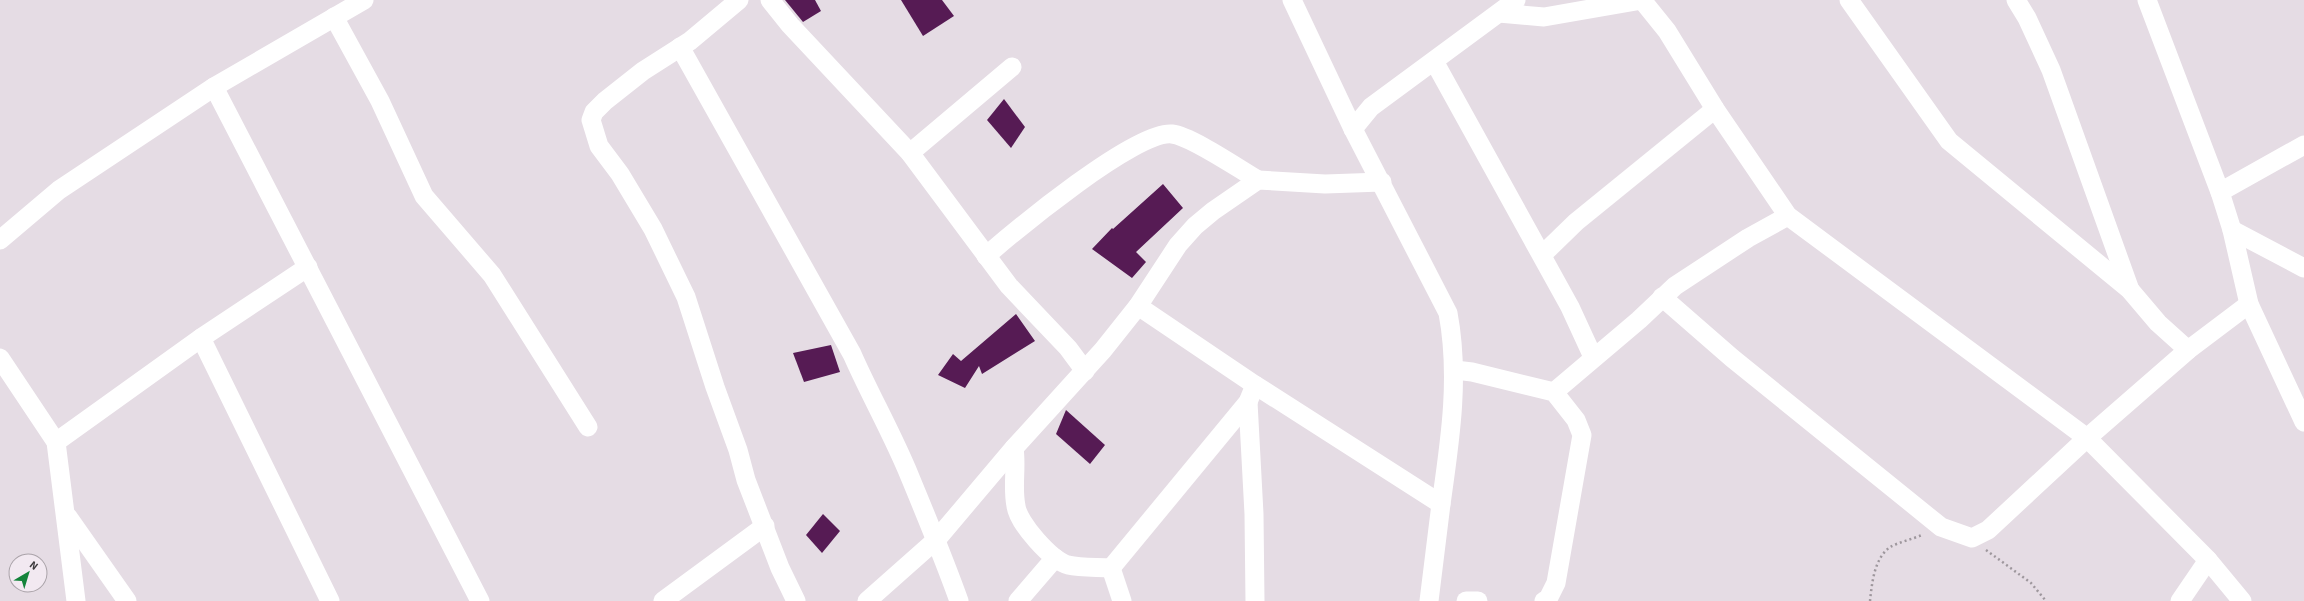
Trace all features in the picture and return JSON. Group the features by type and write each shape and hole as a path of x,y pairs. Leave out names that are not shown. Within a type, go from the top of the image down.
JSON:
{"street":[{"path":"0,240 59,190 214,87 364,0"},
{"path":"739,0 680,47 642,71 594,112 591,120 599,146 620,174 653,229 686,297 714,387 738,450 746,480 780,568 796,601"},
{"path":"770,0 790,25 910,153 1009,286 1068,348 1085,370"},
{"path":"1292,0 1353,129 1382,182 1448,313 1455,370 1452,422 1429,601"},
{"path":"1353,129 1371,107 1516,0"},
{"path":"1499,13 1544,17 1642,0 1667,31 1715,109 1788,216 2087,438 2208,560 2242,601"},
{"path":"1849,0 1949,141 2130,290 2158,323 2188,350"},
{"path":"2016,0 2027,18 2051,70 2130,290"},
{"path":"2147,0 2220,192 2232,230 2249,304 2304,422"},
{"path":"334,17 380,101 424,196 492,275 588,427"},
{"path":"680,47 852,354 870,396 910,477 921,508 937,540 959,601"},
{"path":"1434,61 1542,254 1570,307 1593,357"},
{"path":"910,153 1012,67"},
{"path":"214,87 480,601"},
{"path":"1542,254 1576,222 1715,109"},
{"path":"986,256 1058,196 1108,163 1158,136 1172,134 1192,141 1258,180 1325,184 1382,182"},
{"path":"2220,192 2304,145"},
{"path":"866,601 937,540 1014,448 1085,370 1138,306 1167,259 1195,226 1228,200 1258,180"},
{"path":"1554,392 1593,357 1639,320 1662,297 1695,272 1748,238 1788,216"},
{"path":"2232,230 2304,268"},
{"path":"56,442 201,338 308,267"},
{"path":"1662,297 1732,358 1941,527 1972,538 1988,530 2087,438 2188,350 2249,304"},
{"path":"1138,306 1255,385 1441,504"},
{"path":"201,338 330,601"},
{"path":"0,358 56,442 67,516 76,601"},
{"path":"1455,370 1472,372 1535,389 1554,392 1576,420 1582,435 1556,583 1548,599 1544,601"},
{"path":"1111,568 1248,402 1255,385"},
{"path":"1248,402 1254,514 1255,601"},
{"path":"1014,448 1016,506 1019,518 1055,558 1067,565 1111,568"},
{"path":"67,516 128,601"},
{"path":"663,601 765,526"},
{"path":"1018,601 1055,558"},
{"path":"2180,601 2208,560"},
{"path":"1111,568 1122,601"},
{"path":"1466,601 1478,601"}],"path":[{"path":"1870,601 1874,576 1879,560 1891,547 1941,527"},
{"path":"1972,538 2031,583 2046,601"}],"building":[{"path":"785,0 815,0 821,11 803,22"},
{"path":"901,0 942,0 954,16 923,36"},
{"path":"1004,99 1025,127 1011,148 987,120"},
{"path":"1163,184 1183,208 1136,252 1146,262 1132,278 1092,249 1112,228 1113,229"},
{"path":"1016,314 1035,341 982,374 979,366 965,388 938,375 953,354 961,361"},
{"path":"831,345 840,372 804,382 793,353"},
{"path":"1066,410 1105,445 1090,464 1056,434"},
{"path":"823,514 840,531 822,553 806,535"}]}
